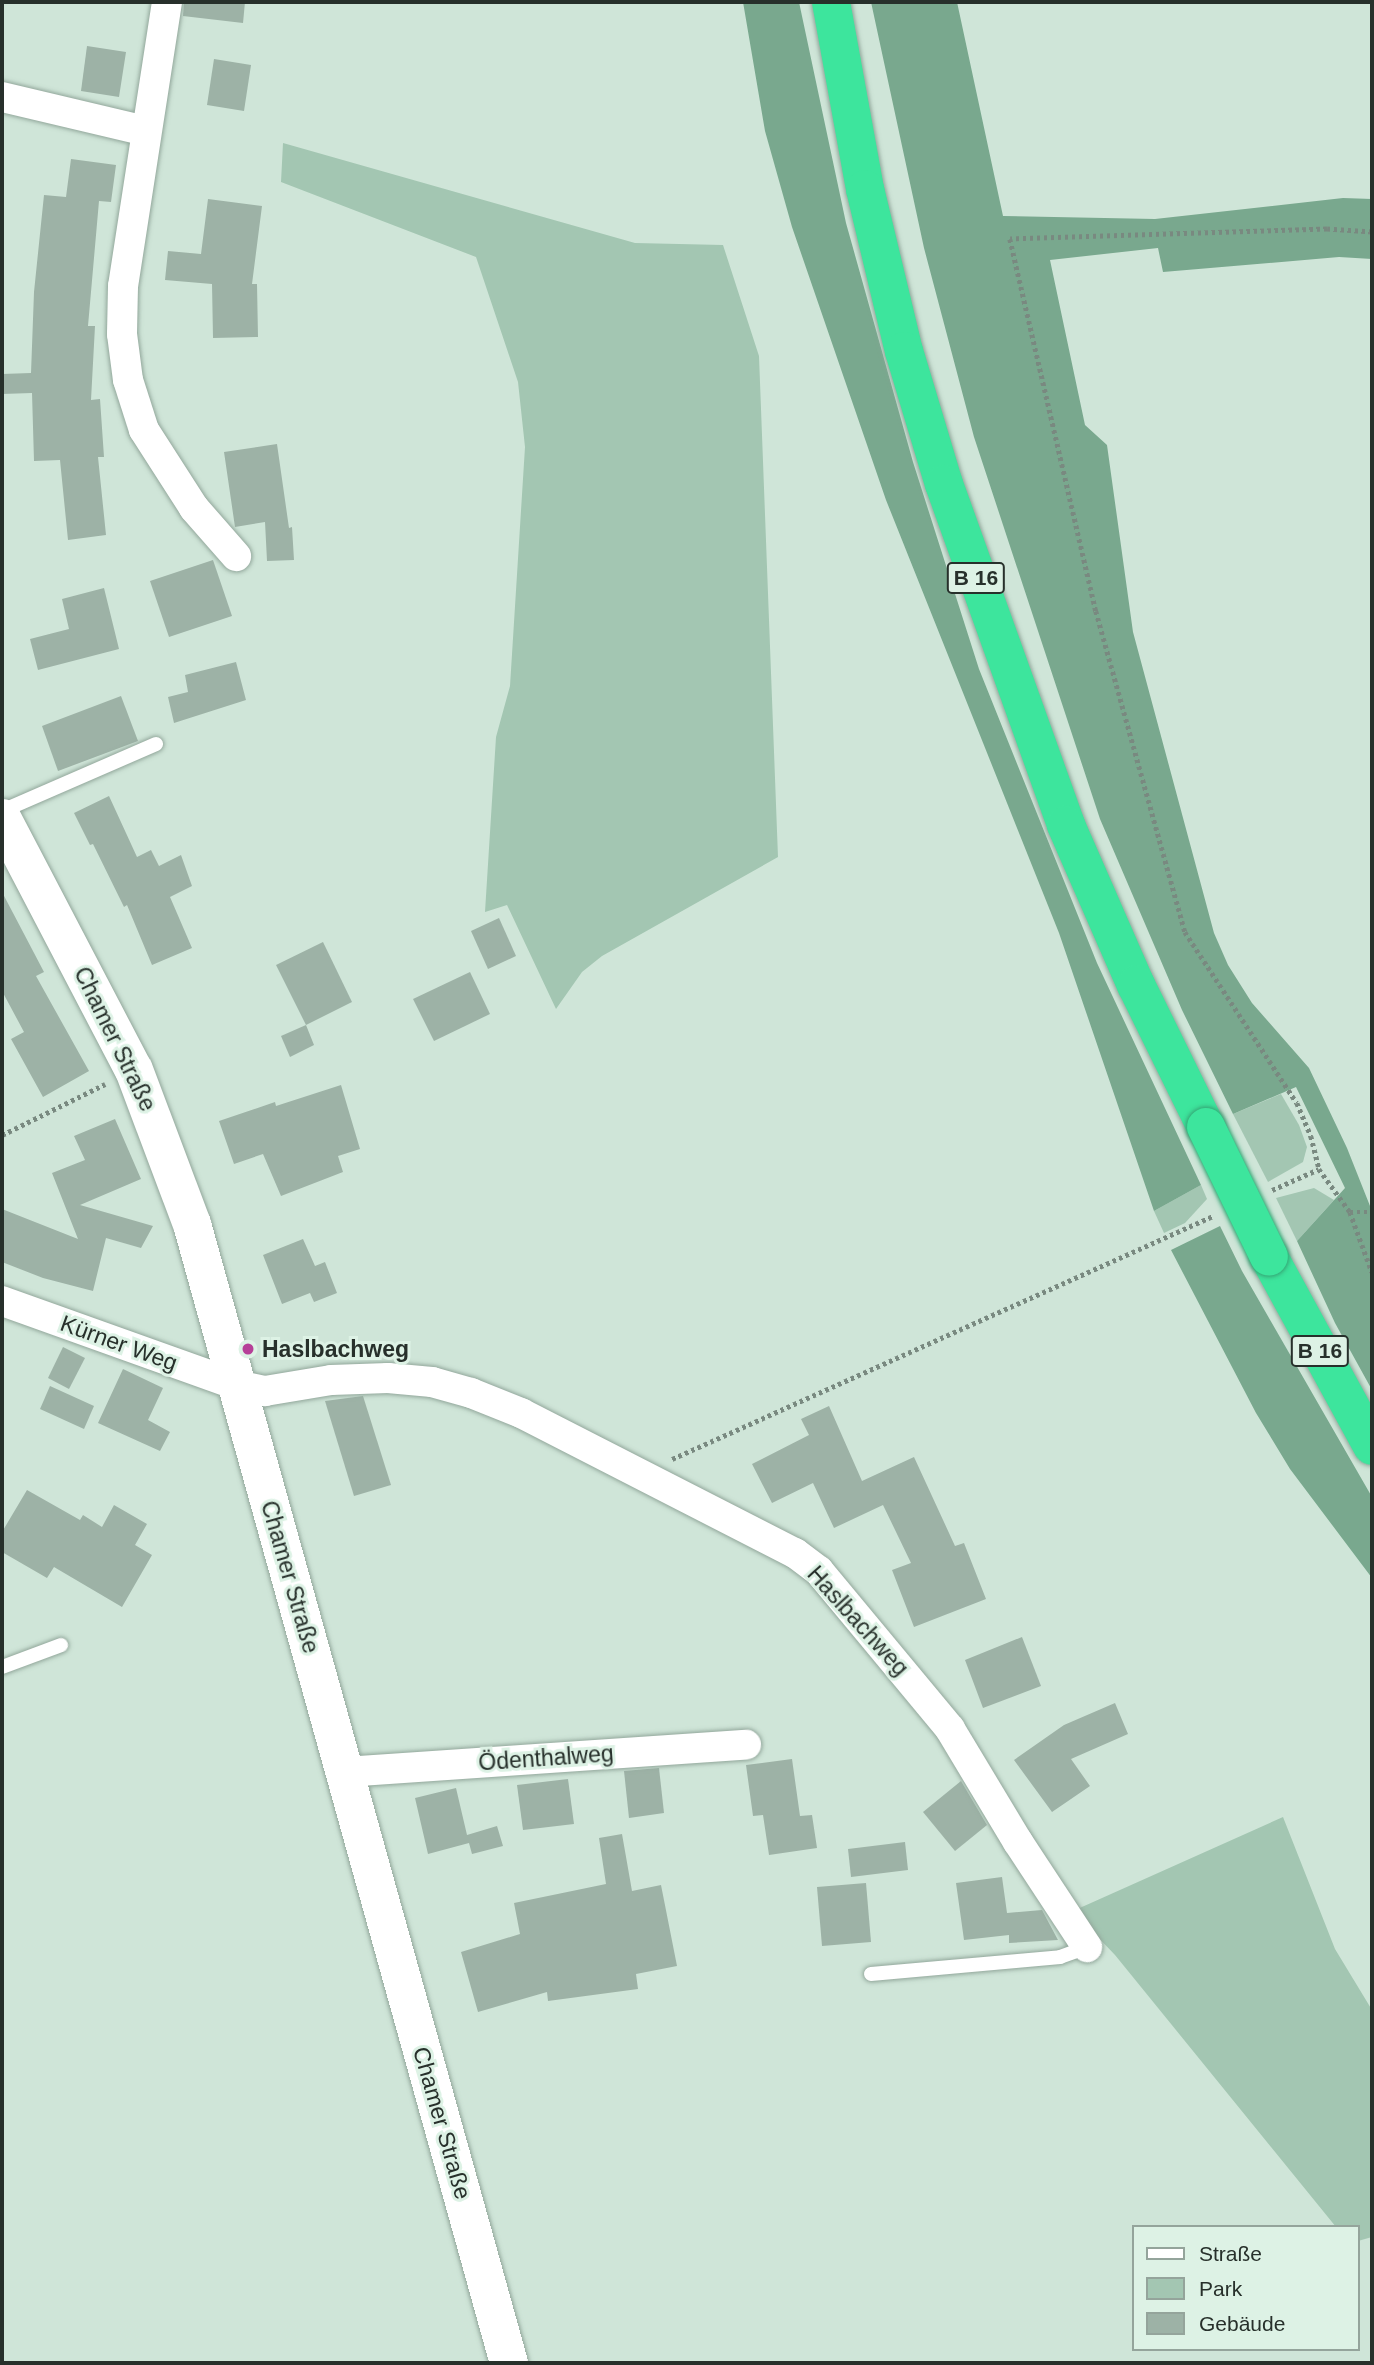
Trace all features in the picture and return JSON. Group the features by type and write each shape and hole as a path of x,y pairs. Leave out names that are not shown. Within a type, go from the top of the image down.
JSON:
{"highway":[{"name":"B 16","path":"831,2 865,189 904,351 944,484 1066,825 1136,985 1269,1257 1372,1446"}],"street":[{"path":"167,2 156,91 146,131 123,286 122,334 128,380 144,430 194,508 236,556"},
{"path":"2,97 146,131"},
{"name":"Chamer Straße","path":"2,818 134,1070 192,1224 509,2363"},
{"name":"Kürner Weg","path":"2,1301 236,1385"},
{"name":"Haslbachweg","path":"236,1385 265,1391 331,1380 388,1378 432,1382 521,1413 795,1553 819,1571 950,1729 1018,1842 1087,1947"},
{"name":"Ödenthalweg","path":"345,1772 746,1745"}],"lane":[{"path":"2,811 156,744"},
{"path":"2,1667 61,1644"},
{"path":"871,1974 1060,1957 1087,1947"}],"path":[{"path":"1372,232 1327,229 1010,239 1096,611 1185,932 1297,1103 1311,1136 1320,1169 1350,1212 1372,1272"},
{"path":"2,1135 134,1070"},
{"path":"1269,1191 1320,1169"},
{"path":"1350,1212 1372,1212"},
{"path":"639,1474 1219,1214"}],"green space":[{"path":"743,2 799,2 846,223 913,462 979,669 1097,963 1201,1185 1154,1211 1059,933 886,500 792,227 765,131"},
{"path":"871,2 957,2 1003,216 1155,219 1343,198 1372,199 1372,259 1339,257 1163,272 1158,248 1050,260 1085,425 1107,445 1133,632 1214,933 1228,965 1252,1003 1309,1068 1347,1148 1372,1211 1372,1390 1335,1323 1297,1241 1345,1188 1296,1087 1233,1114 1182,1010 1100,819 974,437 924,248"},
{"path":"283,143 635,243 723,245 759,356 778,857 602,956 582,972 556,1009 507,905 485,912 496,737 510,686 525,447 518,382 476,257 281,182"},
{"path":"1281,1094 1299,1125 1307,1147 1303,1162 1268,1182 1233,1114"},
{"path":"1201,1185 1207,1199 1185,1223 1164,1233 1154,1211"},
{"path":"1314,1188 1334,1200 1297,1241 1276,1198"},
{"path":"1220,1226 1242,1271 1372,1497 1372,1578 1290,1469 1256,1413 1171,1250"},
{"path":"1283,1817 1335,1949 1372,2010 1372,2237 1360,2240 1360,2225 1334,2225 1115,1955 1073,1911"}],"building":[{"path":"184,2 245,2 243,23 183,16"},
{"path":"87,46 126,52 119,97 81,91"},
{"path":"214,59 251,65 244,111 207,105"},
{"path":"71,159 116,165 111,202 99,201 88,326 95,326 91,400 100,399 104,457 98,457 106,535 68,540 60,460 34,461 32,393 2,394 2,374 31,373 34,292 44,195 66,197"},
{"path":"208,199 262,206 252,284 257,284 258,337 213,338 212,284 165,280 168,251 201,254"},
{"path":"277,444 289,528 292,527 294,560 267,561 265,522 235,527 224,452"},
{"path":"213,560 232,616 169,637 150,581"},
{"path":"104,588 119,649 38,670 30,639 69,629 62,599"},
{"path":"236,662 246,700 174,723 168,697 188,692 185,675"},
{"path":"121,696 138,741 58,771 42,726"},
{"path":"109,796 137,857 151,850 159,866 181,855 192,886 170,897 192,948 152,965 127,905 124,907 93,844 90,845 74,813"},
{"path":"2,892 44,972 36,976 89,1071 43,1097 11,1039 24,1032 2,991"},
{"path":"499,918 516,956 488,969 471,931"},
{"path":"323,942 352,1002 306,1025 276,965"},
{"path":"470,972 490,1014 434,1041 413,999"},
{"path":"306,1025 314,1045 290,1057 281,1036"},
{"path":"341,1085 360,1149 338,1156 343,1172 281,1196 263,1154 234,1164 219,1121 275,1102 276,1106"},
{"path":"115,1119 141,1179 80,1205 153,1226 141,1248 106,1238 93,1291 43,1278 2,1262 2,1209 78,1239 52,1173 85,1160 74,1136"},
{"path":"303,1239 315,1266 325,1262 337,1293 314,1302 310,1293 282,1304 263,1255"},
{"path":"63,1347 85,1358 69,1389 48,1378"},
{"path":"123,1369 163,1388 148,1420 170,1432 160,1451 98,1423"},
{"path":"50,1386 94,1406 84,1429 40,1409"},
{"path":"363,1396 391,1485 354,1496 325,1401"},
{"path":"829,1406 862,1481 914,1457 955,1546 964,1543 986,1599 914,1627 892,1570 911,1563 883,1505 834,1528 813,1483 772,1503 752,1464 809,1435 801,1419"},
{"path":"27,1490 80,1520 83,1515 102,1527 114,1505 147,1524 135,1545 152,1555 122,1607 54,1567 47,1578 2,1552 2,1532"},
{"path":"1022,1637 1041,1686 983,1708 965,1660"},
{"path":"1115,1703 1128,1734 1071,1759 1090,1786 1052,1812 1014,1760 1064,1725"},
{"path":"792,1759 800,1816 812,1815 817,1848 769,1855 763,1815 753,1816 746,1765"},
{"path":"659,1768 664,1813 629,1818 624,1771"},
{"path":"568,1779 574,1824 523,1830 517,1785"},
{"path":"961,1781 987,1825 955,1851 923,1812"},
{"path":"456,1788 467,1835 497,1826 503,1846 472,1854 469,1843 428,1854 415,1798"},
{"path":"622,1834 632,1891 661,1885 677,1966 636,1974 638,1989 548,2001 547,1992 478,2012 461,1952 520,1934 514,1903 606,1884 599,1838"},
{"path":"905,1842 908,1870 851,1877 848,1849"},
{"path":"1002,1877 1007,1913 1042,1910 1058,1940 1009,1943 1009,1935 964,1940 956,1883"},
{"path":"866,1883 871,1942 822,1946 817,1887"}],"place":[{"name":"Haslbachweg","path":"248,1349"}]}
